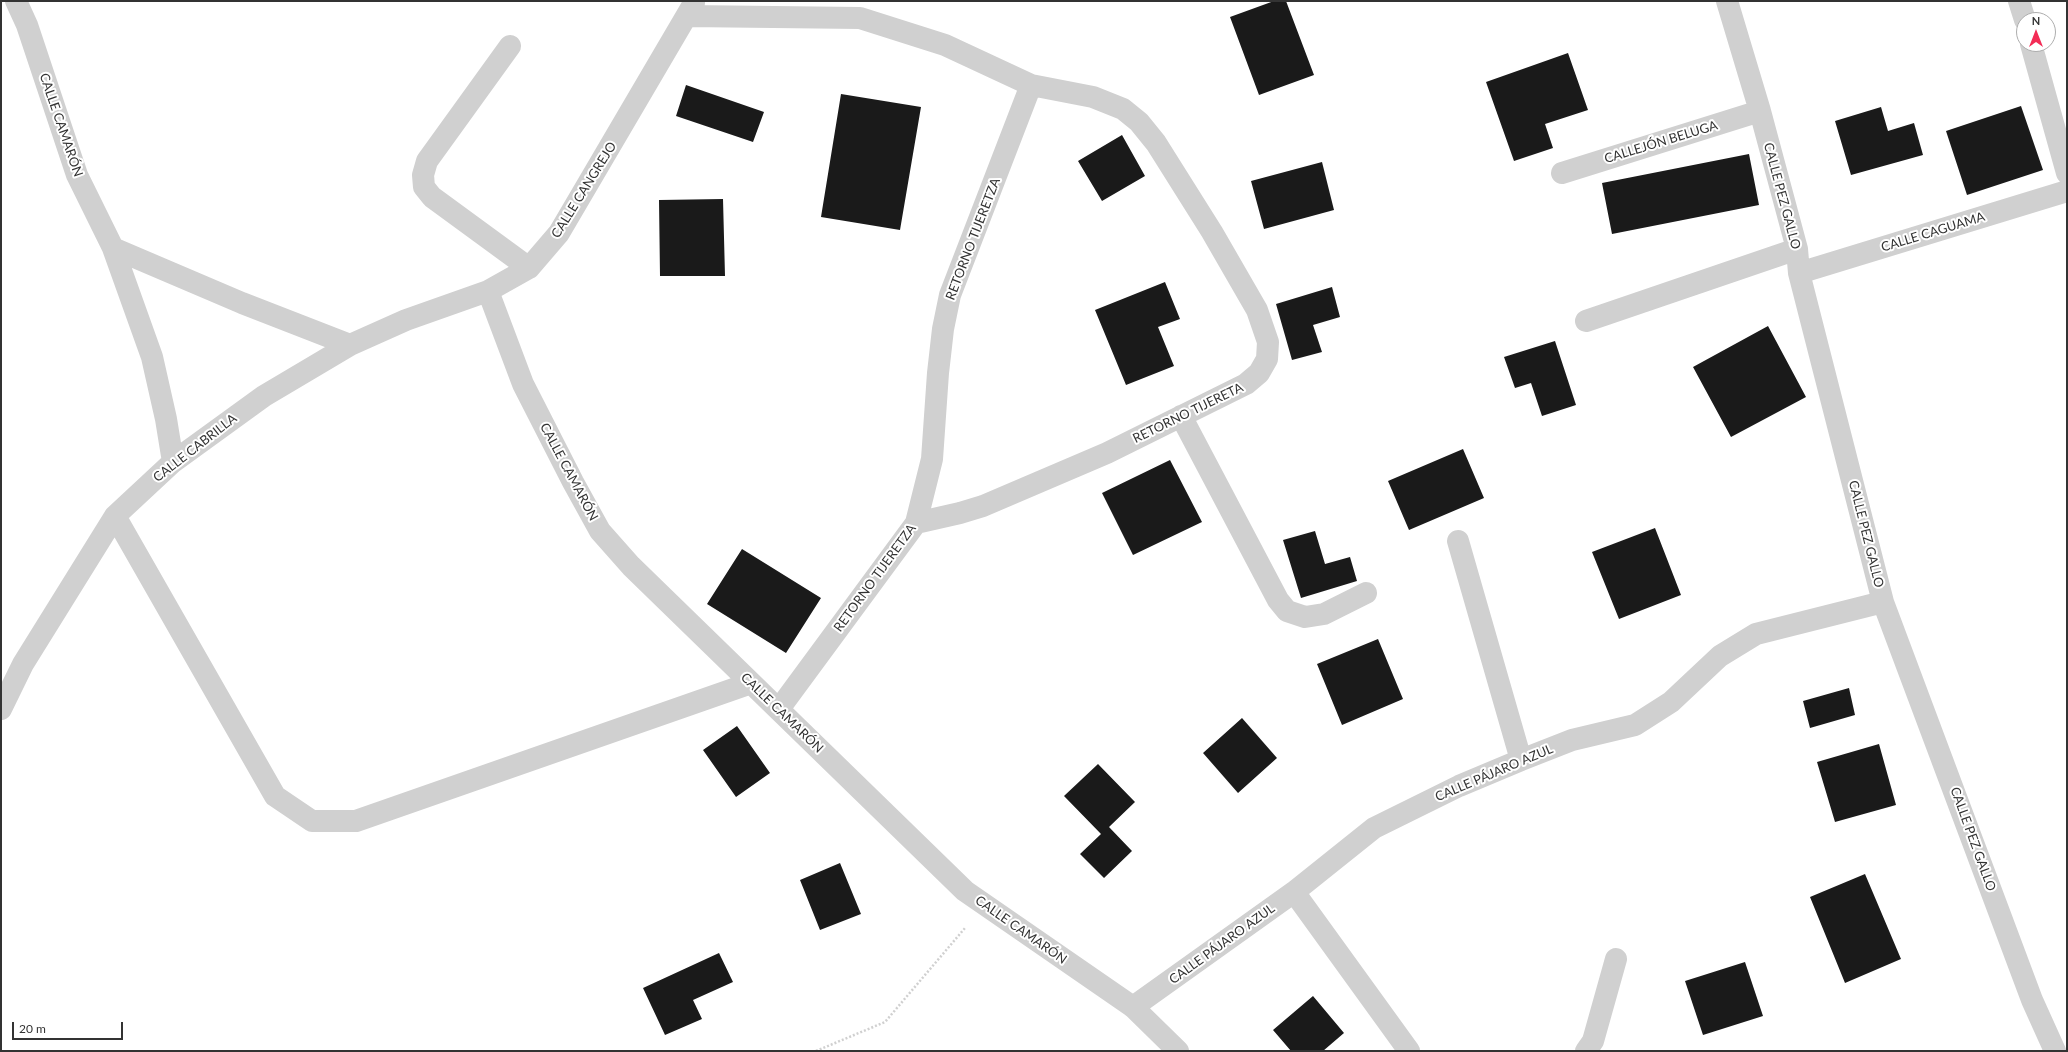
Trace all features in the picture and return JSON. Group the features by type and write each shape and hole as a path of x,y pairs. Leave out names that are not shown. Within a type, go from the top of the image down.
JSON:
{"street":[{"name":"CALLE CAMARÓN","path":"16,1 27,25 77,175 112,248 152,357 166,419 173,462"},
{"name":"CALLE PEZ GALLO","path":"1727,1 1760,111 1797,249 1799,273 1883,602 2032,1000 2055,1051"},
{"path":"2019,1 2022,12"},
{"path":"691,8 860,18 945,45 1031,85"},
{"name":"CALLE CANGREJO","path":"350,344 406,320 488,291 529,268 560,233 691,8"},
{"path":"510,46 427,161 423,175 424,187 432,197 529,268"},
{"path":"2033,52 2067,173"},
{"name":"RETORNO TIJERETA","path":"916,523 983,506 1107,453 1246,384 1259,373 1267,359 1268,342 1256,310 1212,232 1156,143 1139,122 1123,108 1093,98 1031,85"},
{"name":"RETORNO TIJERETZA","path":"779,709 916,523 932,459 939,365 950,296 1031,85"},
{"name":"CALLEJÓN BELUGA","path":"1562,173 1760,111"},
{"name":"CALLE CAGUAMA","path":"1799,273 2067,191"},
{"path":"112,248 242,303 350,344"},
{"path":"1586,321 1797,249"},
{"name":"CALLE CAMARÓN","path":"488,291 523,384 600,532 631,566 965,891 1134,1006 1178,1051"},
{"name":"CALLE CABRILLA","path":"1,710 24,664 115,516 173,462 264,396 350,344"},
{"path":"1181,416 1278,600 1287,610 1305,617 1324,614 1366,593"},
{"path":"115,516 275,796 312,821 356,821 751,684"},
{"path":"1458,541 1521,760"},
{"name":"CALLE PÁJARO AZUL","path":"1134,1006 1294,892 1374,828 1459,786 1521,760 1572,740 1635,724 1671,702 1720,656 1756,634 1883,602"},
{"path":"1294,892 1409,1051"},
{"path":"1586,1051 1593,1041 1616,959"}],"path":[{"path":"816,1051 885,1022 985,905"}],"building":[{"path":"1274,1 1286,1 1314,75 1259,95 1230,17"},
{"path":"1568,53 1588,110 1545,124 1553,148 1514,161 1486,82"},
{"path":"686,85 764,112 753,142 676,116"},
{"path":"841,94 921,107 900,230 821,217"},
{"path":"2021,106 2043,170 1967,195 1946,131"},
{"path":"1881,107 1888,131 1914,123 1923,155 1851,175 1835,121"},
{"path":"1122,135 1145,176 1102,201 1078,161"},
{"path":"1749,154 1759,205 1612,234 1602,183"},
{"path":"1322,162 1334,210 1264,229 1251,181"},
{"path":"723,199 725,276 660,276 659,200"},
{"path":"1165,282 1180,319 1158,327 1174,366 1126,385 1095,310"},
{"path":"1332,287 1340,317 1313,325 1322,352 1292,360 1276,304"},
{"path":"1768,326 1806,397 1731,437 1693,367"},
{"path":"1555,341 1576,405 1542,416 1531,383 1515,388 1504,357"},
{"path":"1463,449 1484,498 1409,530 1388,481"},
{"path":"1170,460 1202,522 1133,555 1102,493"},
{"path":"1655,528 1681,595 1619,619 1592,552"},
{"path":"1315,531 1325,564 1350,557 1357,581 1301,598 1283,540"},
{"path":"742,549 821,598 786,653 707,604"},
{"path":"1378,639 1403,699 1342,725 1317,664"},
{"path":"1849,688 1855,715 1810,728 1803,701"},
{"path":"1242,718 1277,758 1238,793 1203,753"},
{"path":"737,726 770,773 736,797 703,750"},
{"path":"1879,744 1896,805 1835,822 1817,762"},
{"path":"1098,764 1135,802 1109,827 1132,851 1104,878 1080,854 1101,834 1064,796"},
{"path":"840,863 861,914 820,930 800,880"},
{"path":"1865,874 1901,959 1845,983 1810,897"},
{"path":"719,953 733,982 693,1000 702,1019 665,1035 643,988"},
{"path":"1745,962 1763,1016 1703,1035 1685,981"},
{"path":"1313,996 1344,1033 1323,1051 1291,1051 1273,1030"}]}
